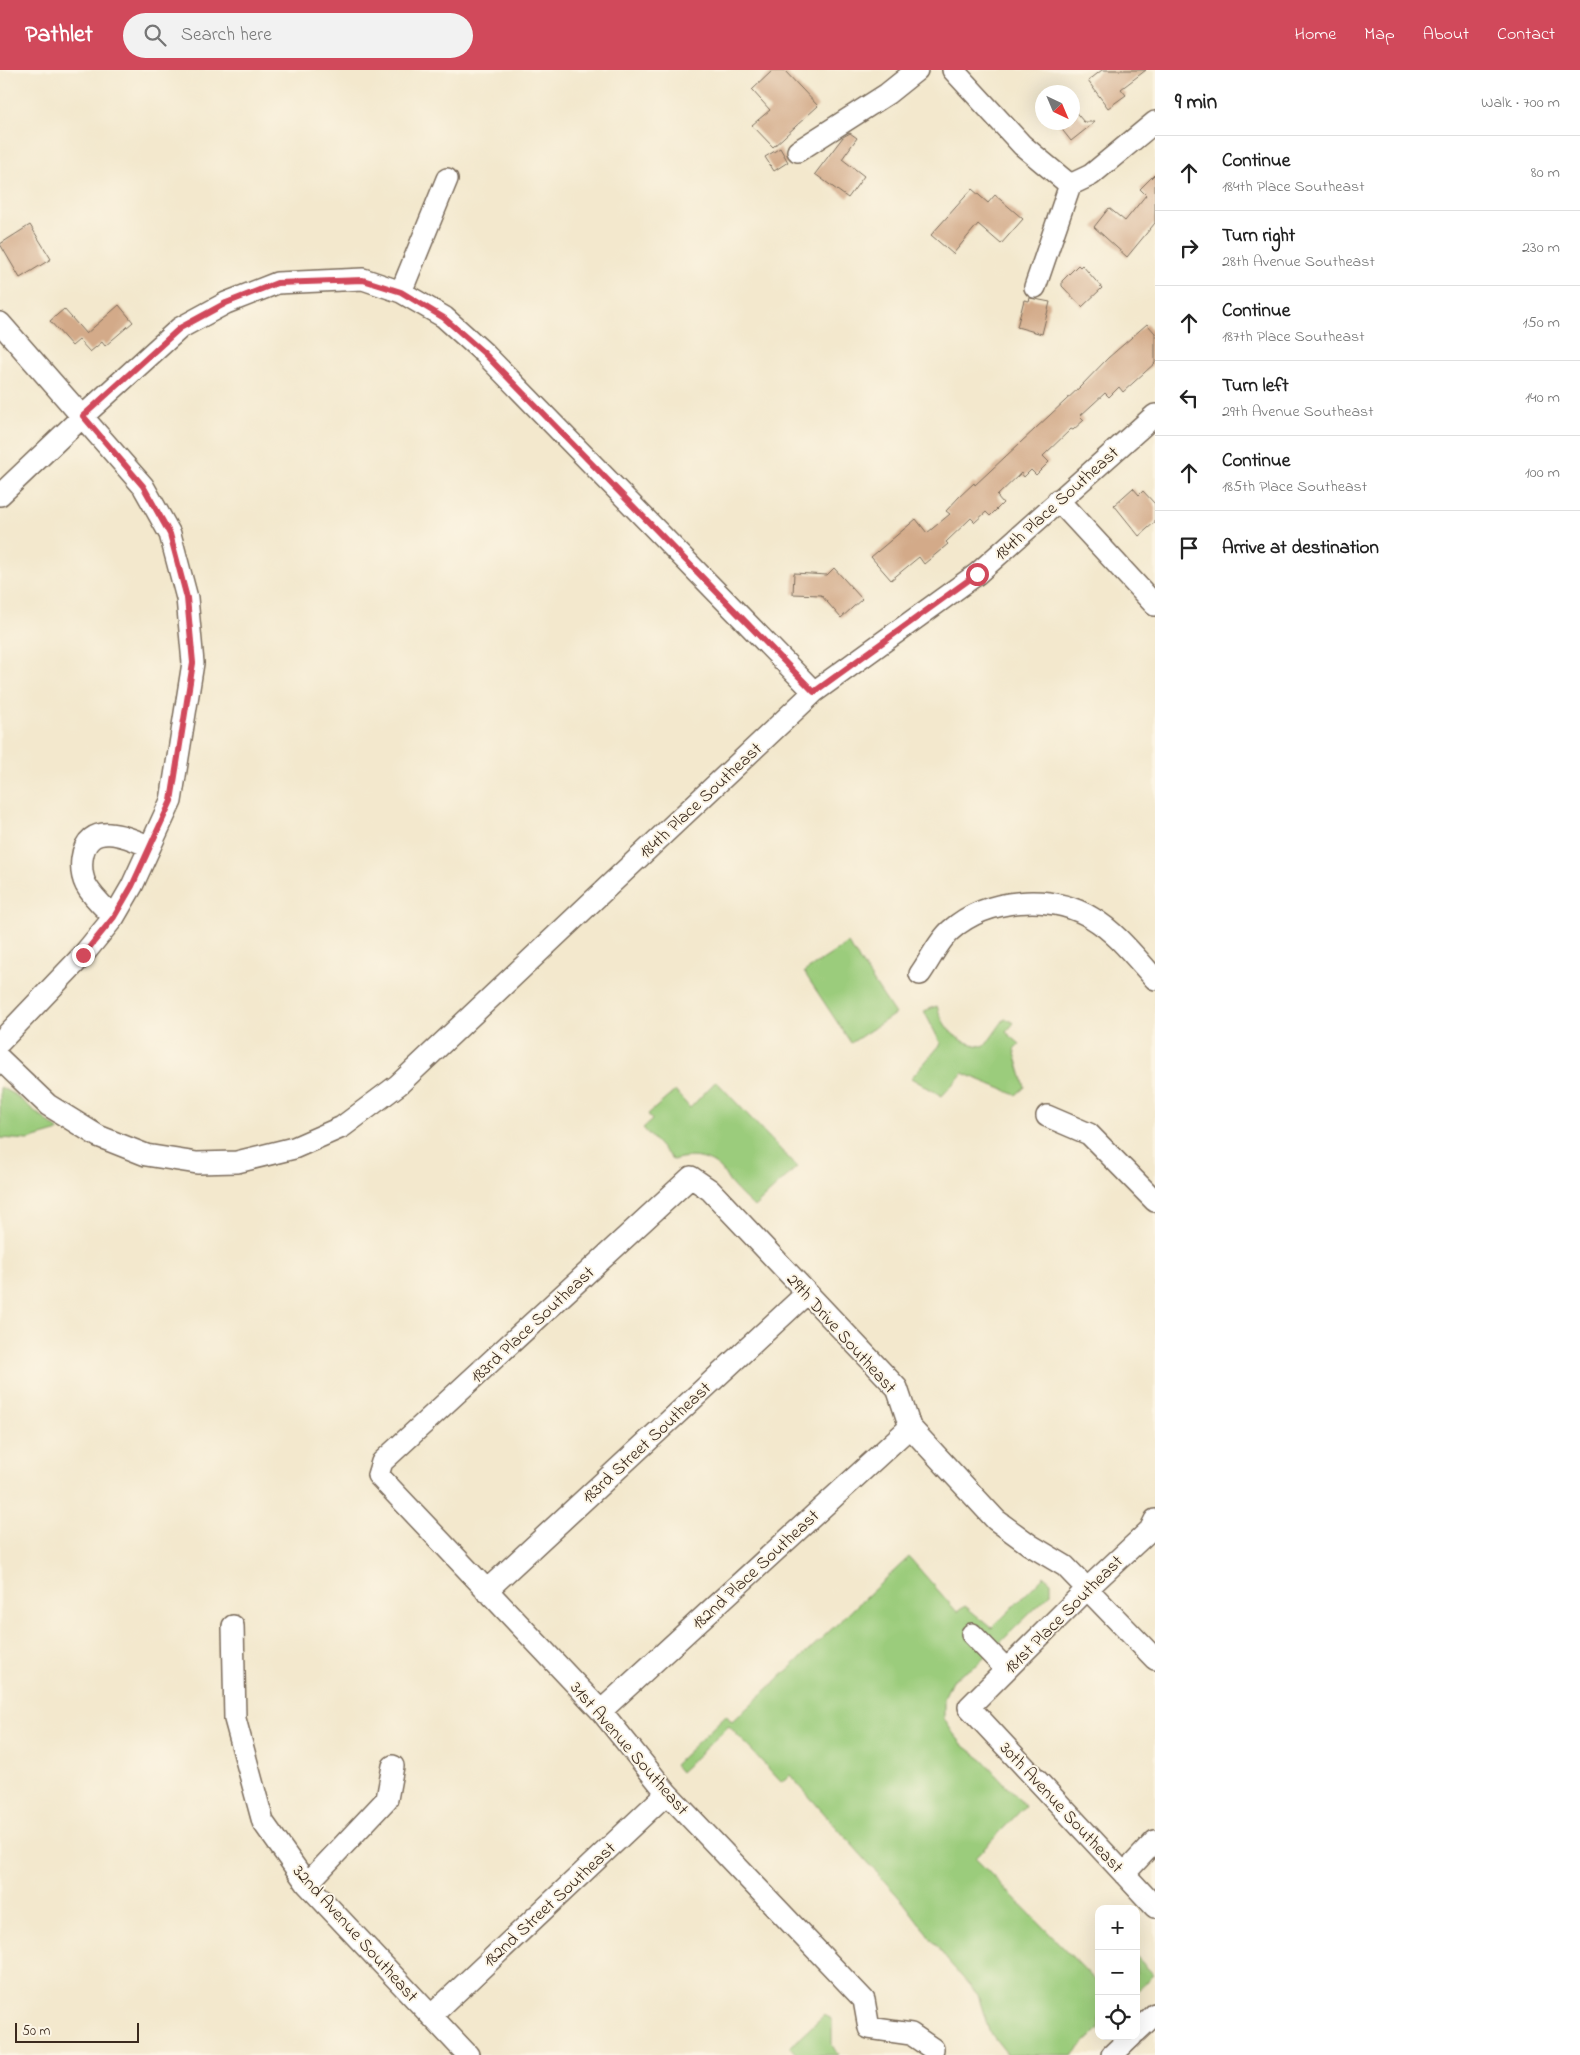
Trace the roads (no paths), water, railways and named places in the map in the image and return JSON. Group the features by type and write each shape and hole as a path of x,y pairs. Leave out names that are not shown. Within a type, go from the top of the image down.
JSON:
{"street":[{"path":"798,151 887,94 917,70"},
{"path":"953,70 1022,145 1070,185"},
{"path":"1035,287 1070,185 1091,175 1155,122"},
{"path":"401,292 448,179"},
{"path":"0,495 180,328 226,303 277,283 363,280 401,292 444,318 484,353 814,692"},
{"path":"0,323 143,486 170,534 187,598 193,663 185,723 171,801 132,886 114,917 83,955 0,1042"},
{"name":"184th Place Southeast","path":"0,1059 48,1105 98,1136 146,1155 197,1163 237,1162 294,1148 342,1127 398,1085 814,692 977,574 1155,415"},
{"path":"1058,500 1155,605"},
{"path":"114,917 93,897 85,884 81,868 83,850 93,837 107,833 128,836 150,847"},
{"path":"920,974 951,930 989,907 1024,902 1058,905 1091,917 1116,938 1155,979"},
{"path":"1048,1116 1090,1134 1155,1201"},
{"name":"29th Drive Southeast","path":"691,1176 710,1190 897,1388 910,1427 996,1520 1030,1545 1065,1566 1155,1659"},
{"name":"183rd Place Southeast","path":"378,1475 382,1462 691,1176"},
{"name":"183rd Street Southeast","path":"486,1591 807,1293"},
{"name":"182nd Place Southeast","path":"601,1711 910,1427"},
{"name":"31st Avenue Southeast","path":"378,1475 601,1711 667,1793 864,2000 869,2028 912,2034 933,2048"},
{"name":"181st Place Southeast","path":"969,1707 1088,1588 1150,1530 1155,1520"},
{"name":"32nd Avenue Southeast","path":"234,1626 235,1720 263,1822 307,1884 468,2055"},
{"path":"972,1634 1006,1669"},
{"name":"30th Avenue Southeast","path":"969,1707 1155,1907"},
{"path":"307,1884 387,1800 393,1766"},
{"name":"182nd Street Southeast","path":"431,2016 667,1793"},
{"path":"1124,1874 1155,1841"},
{"path":"1140,2028 1155,2014"},
{"path":"1112,2055 1128,2040"}]}
